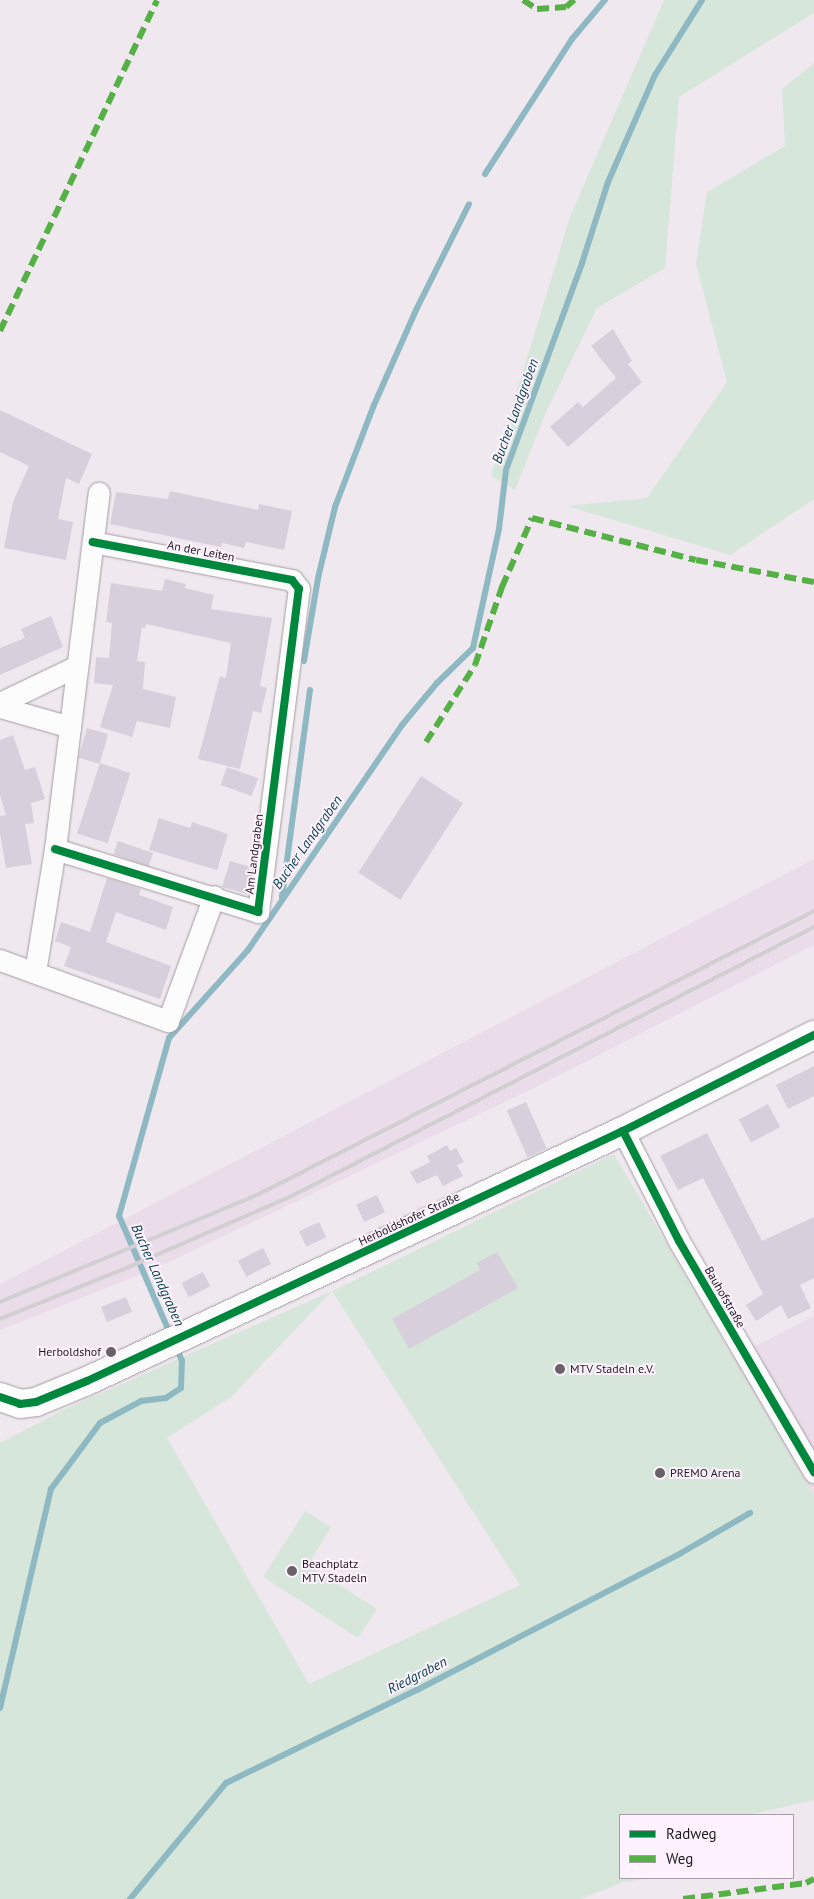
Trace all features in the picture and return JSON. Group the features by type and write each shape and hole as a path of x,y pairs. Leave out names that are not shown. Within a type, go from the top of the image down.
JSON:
{"street":[{"path":"35,972 55,848 99,494"},
{"name":"An der Leiten","path":"93,542 292,580 299,589"},
{"name":"Am Landgraben","path":"55,848 214,896 258,912 299,589"},
{"path":"0,705 77,666"},
{"path":"0,705 70,727"},
{"path":"0,960 168,1021 214,896"},
{"name":"Herboldshofer Straße","path":"2,1403 36,1402 185,1337 623,1131 814,1035"},
{"name":"Bauhofstraße","path":"623,1131 679,1241 814,1472"}],"shaded area":[{"path":"814,859 814,945 530,1090 152,1270 0,1330 0,1284"},
{"path":"814,1316 814,1496 732,1358"}],"green space":[{"path":"664,0 814,0 814,13 679,97 665,268 597,308 546,412 515,490 491,476 570,217"},
{"path":"814,63 814,499 730,555 567,506 647,498 727,382 696,264 707,192 785,146 782,89"},
{"path":"614,1154 814,1496 814,1800 753,1814 619,1814 619,1879 644,1879 623,1882 581,1899 0,1899 0,1443 63,1410 332,1291","holes":["332,1291 520,1585 309,1684 167,1438 231,1397"]},
{"name":"Beachplatz MTV Stadeln","path":"305,1511 331,1527 308,1565 377,1609 358,1638 263,1577"}],"building":[{"path":"613,329 632,361 628,364 642,382 568,447 550,427 578,402 583,407 616,378 591,346"},
{"path":"0,410 92,454 79,484 66,478 58,519 73,522 66,560 4,548 13,502 29,466 0,452"},
{"path":"170,491 258,510 259,504 292,511 284,550 246,542 244,548 222,543 221,547 110,524 116,492 168,499"},
{"path":"165,579 186,584 185,588 214,595 211,609 272,618 260,686 267,688 261,713 253,711 240,769 198,759 220,676 226,678 231,643 146,624 145,628 142,627 137,661 145,662 143,689 176,697 170,728 137,721 132,737 100,727 113,685 94,683 96,657 109,658 112,623 106,622 111,583 162,591"},
{"path":"51,616 63,647 0,675 0,648 25,638 21,629"},
{"path":"87,728 108,734 100,764 78,758"},
{"path":"13,735 25,770 35,767 45,799 31,803 34,823 25,824 32,864 6,868 0,833 0,816 6,815 0,795 0,740"},
{"path":"100,763 130,773 108,843 77,833"},
{"path":"227,767 258,778 252,796 221,785"},
{"path":"421,776 463,803 400,900 358,872"},
{"path":"159,818 190,828 192,822 228,834 217,870 149,850"},
{"path":"118,841 153,853 148,866 113,854"},
{"path":"230,861 251,867 248,894 222,887"},
{"path":"107,878 141,889 139,895 173,907 166,930 116,912 106,942 171,966 160,999 64,966 71,947 55,941 61,922 90,932"},
{"path":"814,1066 814,1096 788,1109 776,1085"},
{"path":"526,1102 547,1149 528,1157 507,1111"},
{"path":"768,1104 780,1127 751,1142 739,1119"},
{"path":"707,1133 762,1241 814,1217 814,1278 800,1285 811,1308 788,1319 781,1305 756,1321 746,1305 763,1294 703,1178 678,1190 660,1156"},
{"path":"447,1145 450,1151 456,1148 464,1162 457,1165 463,1176 443,1186 437,1175 417,1184 410,1172 430,1162 427,1156"},
{"path":"377,1195 385,1212 364,1222 356,1205"},
{"path":"319,1222 326,1237 306,1247 299,1231"},
{"path":"263,1248 271,1264 246,1277 238,1261"},
{"path":"497,1252 518,1288 409,1349 392,1319 480,1270 477,1263"},
{"path":"203,1272 210,1286 189,1297 182,1283"},
{"path":"126,1297 132,1312 107,1322 101,1307"}],"waterway":[{"path":"485,174 572,39 605,0"},
{"name":"Bucher Landgraben","path":"171,1336 119,1216 169,1038 248,950 402,725 437,683 473,648 499,529 506,470 582,263 608,182 655,75 702,0"},
{"path":"304,661 318,578 335,507 374,405 417,308 469,204"},
{"path":"282,897 310,690"},
{"name":"Bucher Landgraben","path":"0,1708 51,1489 100,1423 141,1401 166,1398 181,1388 182,1361 176,1347"},
{"name":"Riedgraben","path":"130,1899 226,1783 417,1690 681,1553 750,1513"}],"railway":[{"path":"0,1302 259,1194 814,911"},
{"path":"0,1319 124,1269 294,1195 814,927"}],"marked path":[{"path":"0,331 157,0"},
{"path":"523,0 537,9 566,7 574,0"},
{"path":"426,742 475,665 502,587 532,518 696,560 814,582"},
{"path":"683,1899 806,1883 814,1879"}],"cycle path":[{"path":"55,849 258,912 299,589 292,580 93,542"},
{"path":"0,1397 20,1404 36,1402 87,1381 623,1131 814,1035"},
{"path":"623,1131 679,1241 814,1472"}],"place":[{"name":"Herboldshof","path":"111,1352"},
{"name":"MTV Stadeln e.V.","path":"560,1369"},
{"name":"PREMO Arena","path":"660,1473"},
{"name":"Beachplatz MTV Stadeln","path":"292,1571"}]}
